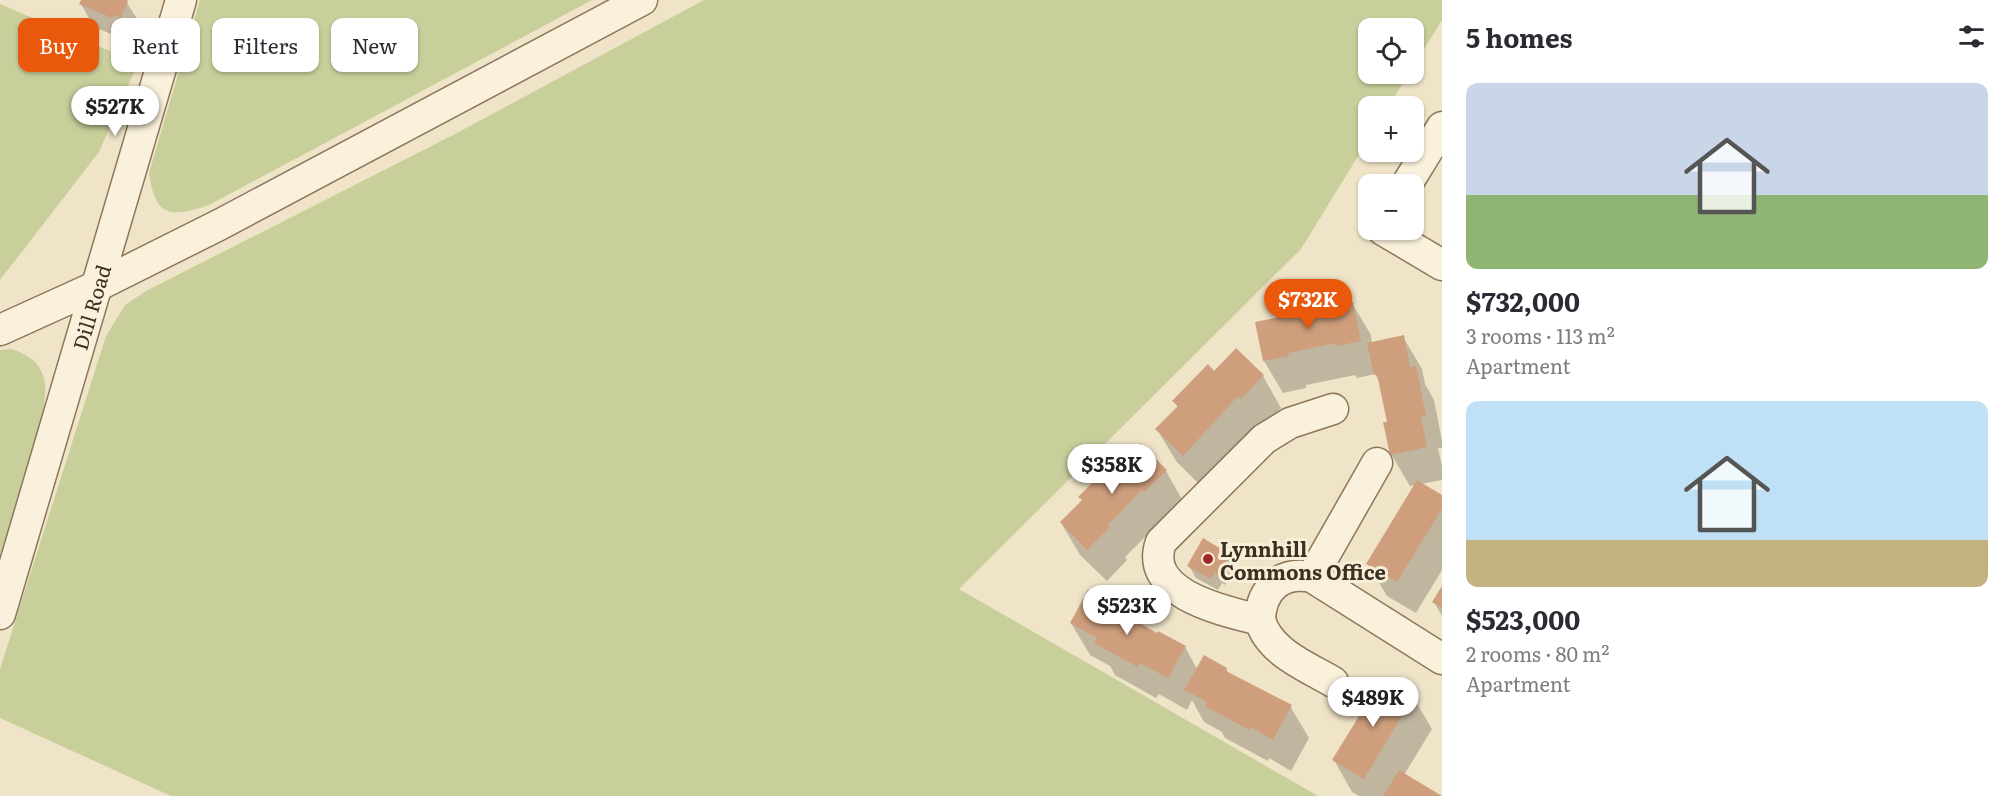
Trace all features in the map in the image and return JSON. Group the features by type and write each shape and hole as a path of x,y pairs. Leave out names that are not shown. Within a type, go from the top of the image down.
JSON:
{"street":[{"name":"Dill Road","path":"0,614 180,0"},
{"path":"0,330 95,287 219,225 642,0"},
{"path":"1413,174 1442,127"},
{"path":"1400,240 1442,265"},
{"path":"1260,620 1197,601 1178,590 1162,574 1158,565 1161,542 1264,439 1290,423 1333,410"},
{"path":"1312,577 1377,463"},
{"path":"1333,682 1276,647 1264,633 1260,620 1265,596 1286,577 1300,575 1312,577 1442,659"}],"green space":[{"path":"200,0 592,0 209,205 184,212 174,212 160,206 155,198 149,173 179,72 200,72 200,18 195,18"},
{"path":"704,0 1442,0 1442,20 1424,49 1424,18 1358,18 1358,84 1402,84 1395,96 1358,96 1358,156 1301,249 959,589 1318,796 171,796 0,718 0,669 106,336 125,305 146,291 455,134"},
{"path":"0,4 33,18 18,18 18,72 99,72 99,46 111,51 111,72 134,72 99,152 0,280"},
{"path":"11,349 22,353 36,363 44,378 45,393 37,439 0,556 0,350"}],"building":[{"path":"81,0 128,1 121,18 114,15 112,18 79,4"},
{"path":"1353,302 1361,341 1337,346 1336,343 1263,361 1255,322 1279,317 1278,314 1328,303 1329,307"},
{"path":"1404,335 1410,367 1416,366 1426,416 1421,416 1427,447 1390,455 1383,422 1387,422 1377,374 1374,375 1367,343"},
{"path":"1236,348 1264,375 1241,399 1238,396 1183,456 1155,429 1178,406 1172,401 1208,364 1214,371"},
{"path":"1140,443 1167,470 1144,492 1142,490 1087,550 1060,522 1082,500 1078,497 1114,461 1118,465"},
{"path":"1417,480 1442,495 1442,509 1397,582 1366,564"},
{"name":"Lynnhill Commons Office","path":"1203,538 1226,552 1223,558 1227,559 1218,575 1215,572 1211,579 1187,566"},
{"path":"1442,586 1442,608 1432,602"},
{"path":"1088,590 1117,606 1115,609 1157,633 1158,631 1186,646 1168,678 1140,663 1138,667 1094,643 1097,638 1070,623"},
{"path":"1204,655 1227,668 1226,671 1292,705 1273,740 1205,706 1207,702 1184,690"},
{"path":"1383,677 1414,696 1364,779 1332,760"},
{"path":"1399,770 1442,796 1383,796"}],"place":[{"name":"Lynnhill Commons Office","path":"1208,559"}]}
